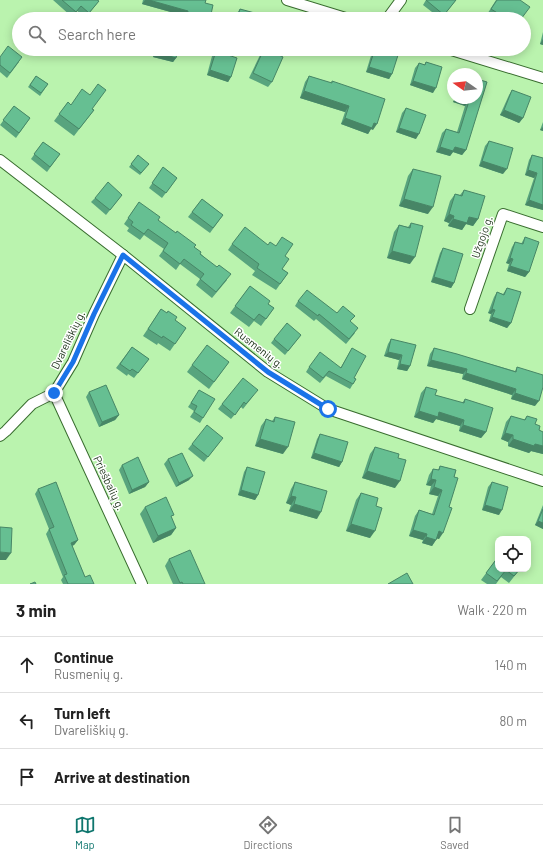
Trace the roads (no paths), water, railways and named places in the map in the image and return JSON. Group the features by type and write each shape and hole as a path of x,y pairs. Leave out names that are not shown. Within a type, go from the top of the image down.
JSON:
{"street":[{"path":"287,0 326,12"},
{"path":"392,12 401,0"},
{"path":"471,56 543,78"},
{"name":"Rusmenių g.","path":"0,160 123,255 268,372 328,409 543,481"},
{"name":"Užgojo g.","path":"470,309 502,214 543,227"},
{"name":"Dvareliškių g.","path":"54,393 73,362 94,314 123,255"},
{"path":"0,436 32,404 54,393"},
{"name":"Priešbalių g.","path":"54,393 142,584"}]}
